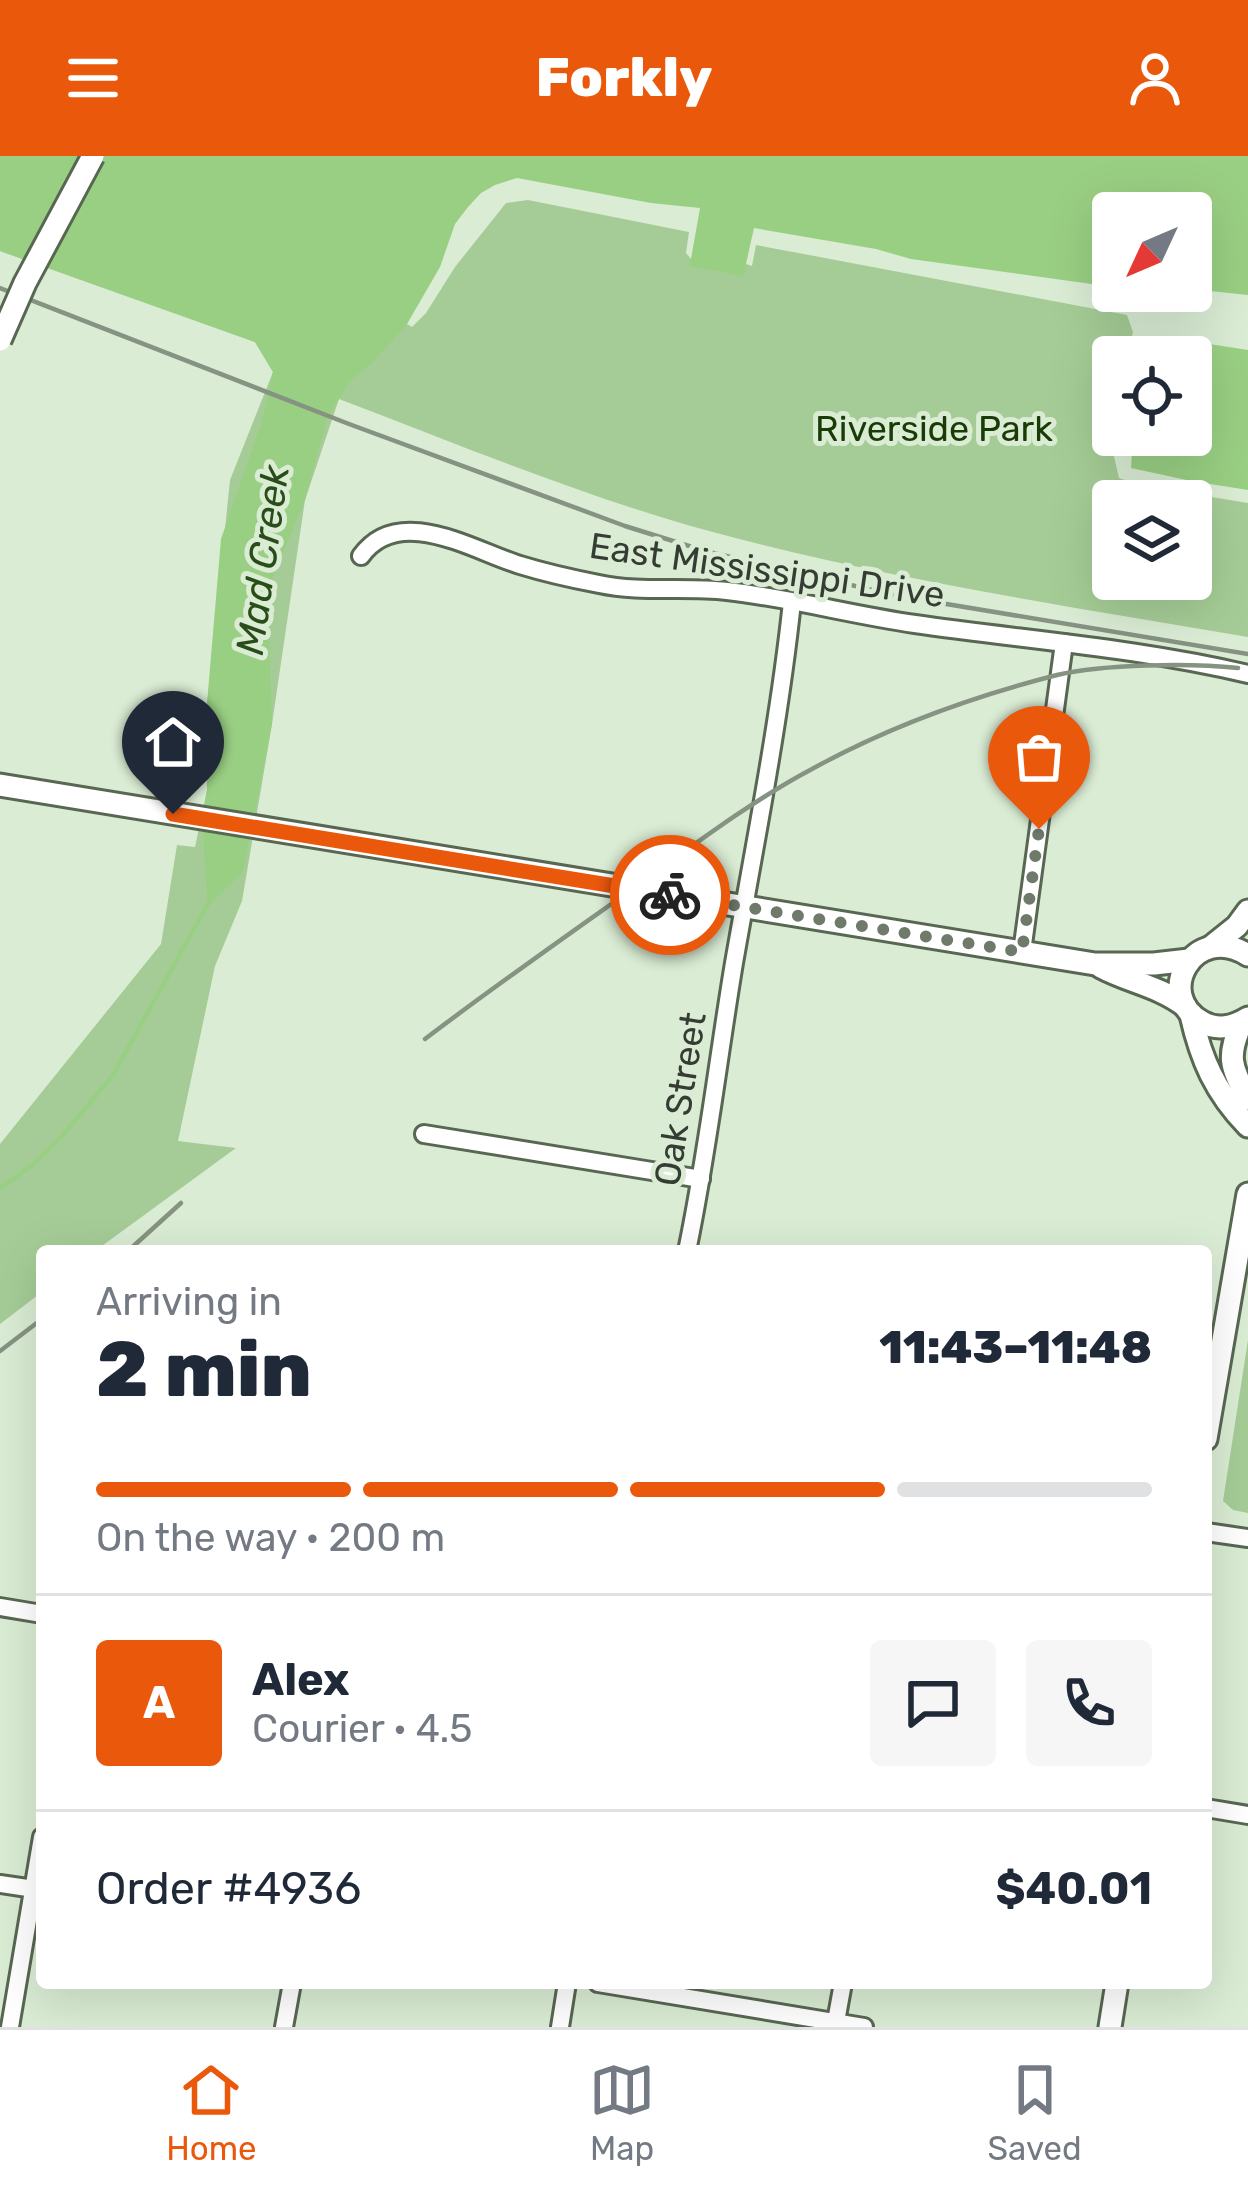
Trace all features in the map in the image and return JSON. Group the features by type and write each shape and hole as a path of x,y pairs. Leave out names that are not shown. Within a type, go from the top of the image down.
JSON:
{"main road":[{"path":"0,340 94,156"},
{"path":"0,785 1095,964 1189,960"},
{"path":"1248,911 1237,926 1189,960 1180,982 1204,1065 1248,1126"},
{"path":"1212,946 1236,948 1248,955"},
{"path":"1095,964 1158,988 1210,1026 1232,1026 1246,1019"},
{"path":"1246,1019 1230,1055 1248,1099"},
{"path":"1212,1410 1242,1262 1248,1194"},
{"path":"1110,2027 1116,1989"}],"street":[{"name":"East Mississippi Drive","path":"361,556 376,540 393,534 430,534 452,537 517,565 605,586 725,591 912,623 1172,658 1248,674"},
{"name":"Oak Street","path":"688,1245 785,668 792,602"},
{"path":"1022,952 1064,643"},
{"path":"424,1135 701,1179"},
{"path":"1212,1533 1248,1538"},
{"path":"0,1607 36,1613"},
{"path":"1212,1809 1248,1815"},
{"path":"0,1884 36,1890"},
{"path":"10,2027 36,1900"},
{"path":"284,2027 291,1989"},
{"path":"560,2027 566,1989"},
{"path":"632,1989 864,2027"},
{"path":"835,2025 842,1989"}],"green space":[{"name":"Riverside Park","path":"529,194 696,228 690,266 743,275 752,238 1092,302 1092,312 1132,312 1133,336 1092,336 1092,456 1165,456 1248,497 1248,637 910,577 709,531 569,486 339,399 305,500 242,901 215,966 178,1141 236,1148 103,1245 36,1245 36,1297 0,1324 0,1144 161,944 177,845 195,847 207,790 206,715 230,480 273,372 255,342 0,251"},
{"path":"1248,1340 1248,1513 1233,1510 1223,1501"}],"water":[{"path":"0,156 1248,156 1248,497 1212,490 1212,480 1159,480 1122,473 1122,456 1212,456 1212,336 1133,336 1132,312 1212,312 1212,192 1092,192 1092,303 752,239 744,276 693,267 689,266 696,228 529,194 503,197 421,309 349,382 327,419 305,500 272,578 268,599 272,724 243,872 208,906 202,820 221,539 262,421 273,372 255,342 0,251"}],"pier":[{"path":"517,178 700,208 691,259 686,253 689,232 528,200 506,203 455,267 426,313 412,327 407,324 440,267 455,224 481,193"},
{"path":"754,228 911,259 1092,284 1092,308 756,245 752,266 746,264"},
{"path":"1212,291 1248,295 1248,350 1212,344 1212,336 1132,336 1127,315 1111,312 1212,312"},
{"path":"1114,456 1132,456 1131,468 1186,480 1125,480 1119,478"},
{"path":"1212,484 1248,490 1248,503 1212,497"}],"waterway":[{"name":"Mad Creek","path":"0,1188 34,1164 113,1075 210,900"}],"railway":[{"path":"0,288 349,424 705,551 898,596 1248,654"},
{"path":"425,1039 742,811 871,739 962,703 1057,675 1147,666 1238,668"},
{"path":"135,1245 181,1203"},
{"path":"0,1351 36,1324"}],"way so far":[{"path":"670,895 1022,952 1039,829"}],"route":[{"path":"173,814 670,895"}]}
